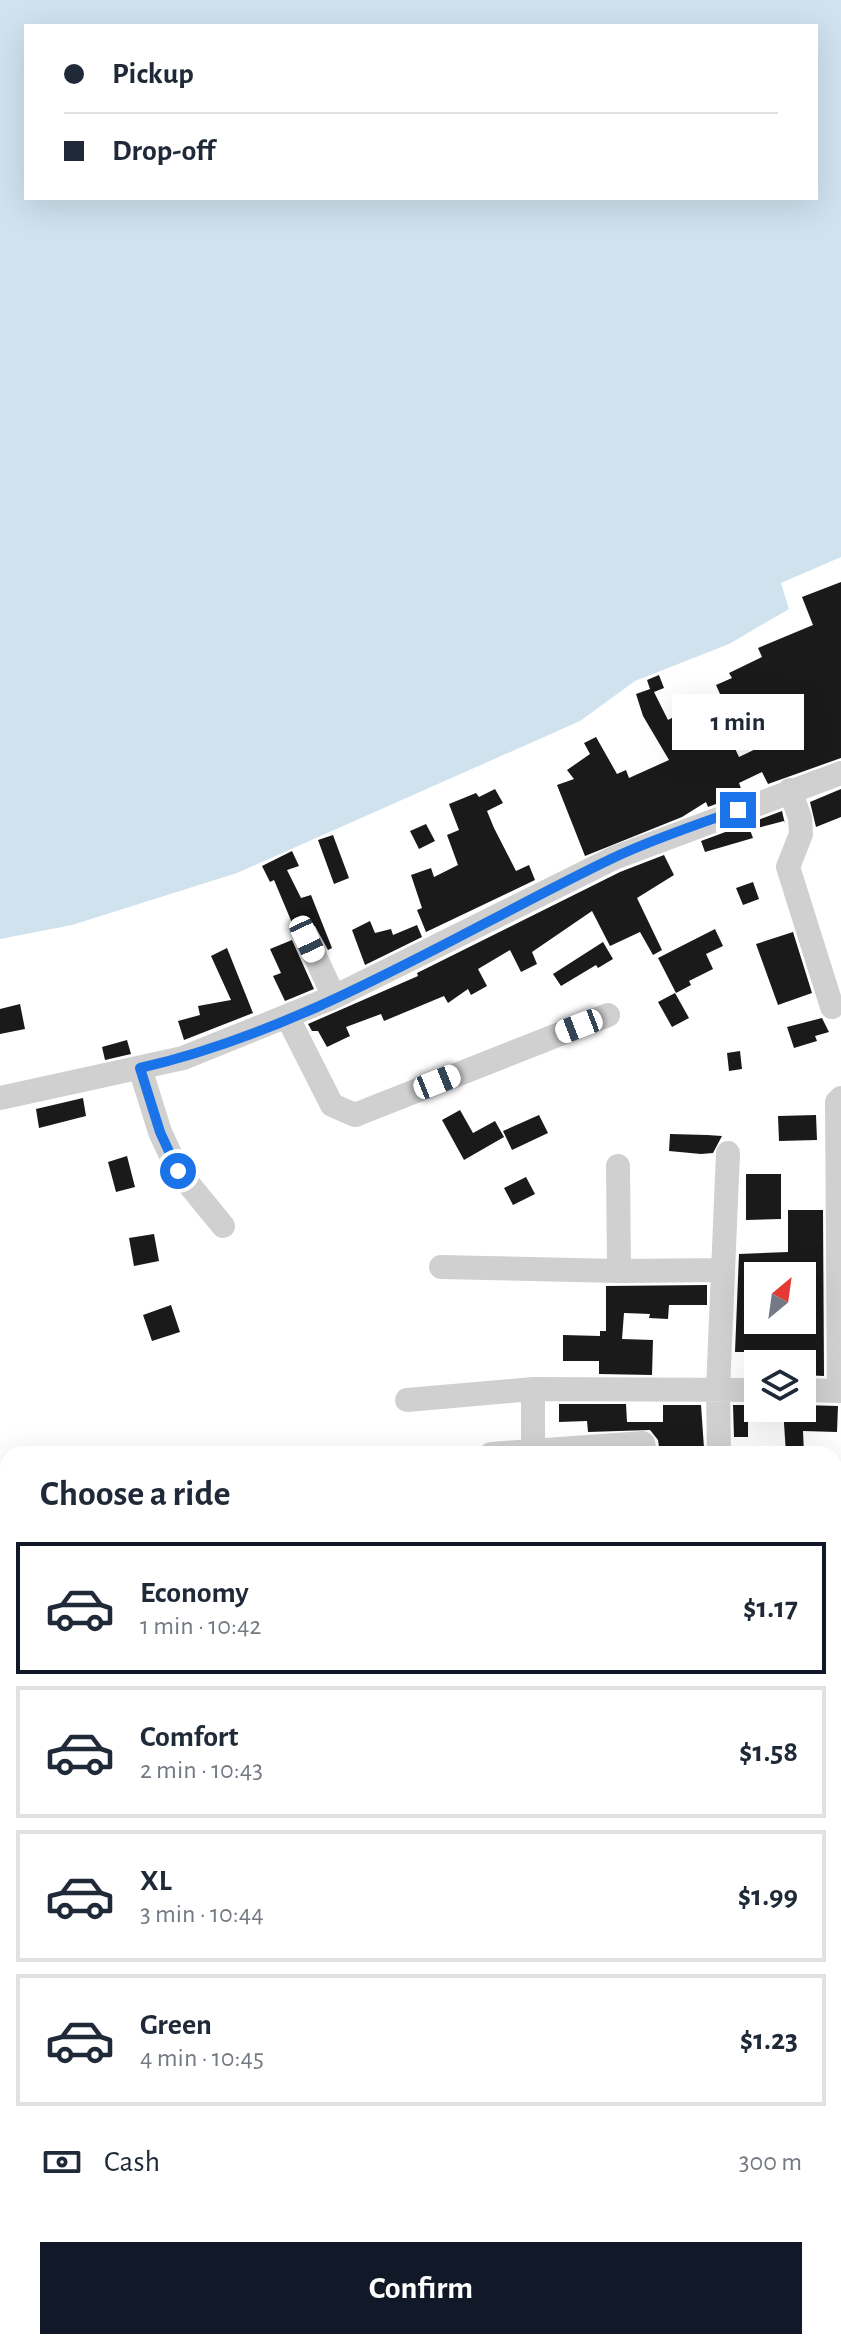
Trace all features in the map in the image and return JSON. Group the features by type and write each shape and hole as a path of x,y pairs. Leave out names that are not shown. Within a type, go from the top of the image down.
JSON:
{"street":[{"path":"0,1098 183,1058 288,1018 614,858 841,773"},
{"path":"790,790 800,818 801,834 788,867 832,1007"},
{"path":"307,939 334,997"},
{"path":"288,1018 332,1105 355,1115 608,1015"},
{"path":"140,1068 160,1132 178,1171 223,1226"},
{"path":"816,1390 840,1391 837,1102 841,1098"},
{"path":"719,1446 718,1390 728,1153"},
{"path":"618,1166 619,1271"},
{"path":"441,1267 722,1270"},
{"path":"533,1389 533,1446"},
{"path":"407,1400 533,1389 744,1390"},
{"path":"602,1446 643,1443 644,1446"}],"water":[{"path":"0,0 841,0 841,557 781,583 789,609 729,644 635,681 580,721 237,873 72,925 0,939"}],"building":[{"path":"841,582 841,758 768,784 762,772 739,783 743,794 708,807 706,802 682,817 585,856 557,785 574,779 567,770 590,754 584,743 596,737 617,774 626,770 629,778 669,760 643,716 636,694 650,689 647,680 659,675 664,688 654,692 668,720 683,712 687,719 724,703 716,685 732,678 729,673 762,657 758,648 813,625 802,597","holes":["747,710 762,746 739,757 722,721"]},
{"path":"495,789 503,803 487,811 494,828 516,871 529,865 535,880 426,932 417,910 422,908 411,875 431,868 434,877 458,865 447,835 459,830 449,804 476,793 479,797"},
{"path":"841,789 841,817 816,827 810,802"},
{"path":"782,811 785,824 784,821 750,830 753,838 705,852 701,841"},
{"path":"426,824 435,841 419,849 410,831"},
{"path":"333,835 349,878 334,884 318,840"},
{"path":"292,851 299,866 287,870 301,898 311,895 332,948 328,950 315,926 301,925 295,930 274,880 270,882 262,866"},
{"path":"664,855 674,875 637,898 662,950 653,955 640,932 610,946 592,911 532,952 537,964 521,972 510,950 478,969 487,986 471,995 468,989 448,1003 444,996 384,1021 381,1014 346,1027 350,1036 327,1047 318,1031 312,1031 308,1024 418,976 417,973 620,872"},
{"path":"753,882 759,899 743,905 736,888"},
{"path":"370,921 375,933 391,929 393,935 417,925 422,937 365,965 352,930"},
{"path":"715,929 723,946 706,954 713,969 689,981 691,985 676,993 658,958"},
{"path":"793,932 812,993 778,1005 756,944"},
{"path":"292,940 314,989 285,1001 273,976 281,973 270,949"},
{"path":"603,942 613,959 598,968 596,965 561,986 553,974"},
{"path":"227,948 253,1013 184,1040 178,1021 200,1015 198,1006 231,1000 211,956"},
{"path":"675,993 689,1018 672,1027 658,1002"},
{"path":"20,1004 25,1029 0,1034 0,1009"},
{"path":"822,1018 829,1032 815,1036 817,1041 794,1048 787,1027"},
{"path":"127,1040 131,1054 105,1060 102,1047"},
{"path":"740,1051 742,1069 729,1071 727,1053"},
{"path":"83,1098 86,1116 39,1128 36,1109"},
{"path":"460,1110 473,1133 495,1121 504,1137 464,1160 442,1120"},
{"path":"539,1115 548,1133 512,1150 503,1131"},
{"path":"816,1115 817,1140 779,1141 778,1116"},
{"path":"670,1134 722,1136 713,1153 701,1154 669,1151"},
{"path":"127,1156 135,1187 116,1192 108,1162"},
{"path":"746,1174 781,1174 781,1219 746,1220"},
{"path":"526,1177 535,1194 513,1205 504,1188"},
{"path":"788,1210 823,1210 824,1376 816,1376 816,1350 735,1352 739,1254 788,1252"},
{"path":"154,1234 159,1261 134,1266 129,1238"},
{"path":"707,1285 707,1305 669,1305 668,1319 649,1318 650,1314 624,1313 622,1339 653,1340 652,1375 599,1374 599,1361 563,1361 563,1335 600,1336 600,1331 606,1331 606,1286"},
{"path":"171,1305 180,1332 152,1341 143,1315"},
{"path":"559,1404 626,1404 627,1422 663,1422 663,1405 701,1405 704,1446 659,1446 650,1430 588,1432 587,1421 559,1422"},
{"path":"733,1405 744,1405 748,1437 734,1437"},
{"path":"816,1405 838,1406 837,1432 803,1431 804,1446 785,1446 784,1422 816,1422"}],"route":[{"path":"178,1171 160,1132 140,1068 183,1058 288,1018 614,858 738,810"}]}
